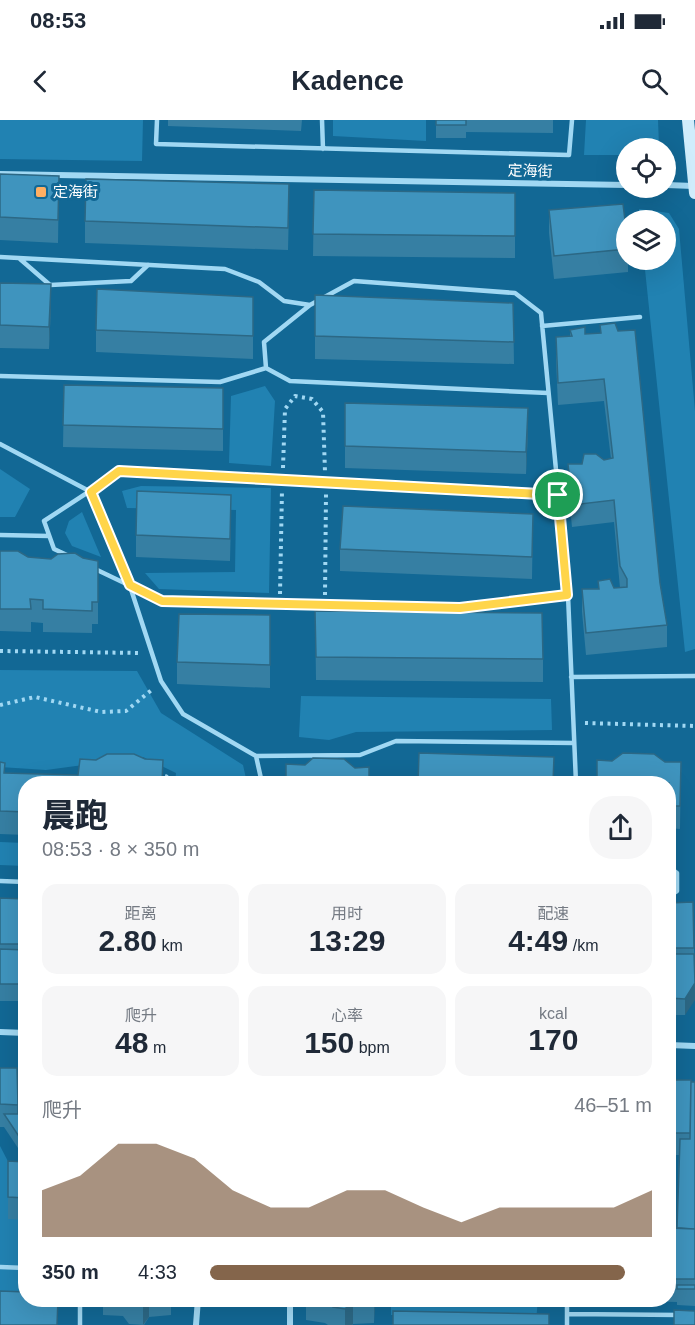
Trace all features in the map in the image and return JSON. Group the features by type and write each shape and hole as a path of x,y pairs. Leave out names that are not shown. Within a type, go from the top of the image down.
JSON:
{"main road":[{"path":"688,120 695,193"}],"street":[{"name":"定海街","path":"0,174 616,185"},
{"path":"676,185 694,186"},
{"path":"0,1032 18,1033"},
{"path":"676,1045 695,1046"},
{"path":"196,1325 197,1307"},
{"path":"290,1307 290,1325"}],"lane":[{"path":"157,120 156,144 570,155 572,120"},
{"path":"322,120 322,149"},
{"path":"0,257 225,269 260,282 285,301 310,305"},
{"path":"19,258 50,285 131,281 148,265"},
{"path":"266,368 264,342 310,305 354,281 515,292 541,313 567,595 576,776"},
{"path":"542,326 639,317"},
{"path":"0,375 220,382 266,368 291,381 548,393"},
{"path":"0,444 91,492 130,585 161,681 183,714 256,756 360,755 396,741 574,743"},
{"path":"75,559 54,549 45,521 119,471 558,495"},
{"path":"0,535 49,536"},
{"path":"86,565 162,601 460,608 567,595"},
{"path":"571,677 695,676"},
{"path":"256,756 260,776"},
{"path":"676,872 676,892"},
{"path":"0,881 18,882"},
{"path":"0,1267 18,1268"},
{"path":"80,1307 80,1325"},
{"path":"567,1307 567,1325"},
{"path":"567,1314 683,1315"}],"path":[{"path":"0,651 152,653"},
{"path":"0,705 35,697 70,703 101,712 126,711 161,681"},
{"path":"573,722 695,726"},
{"path":"151,770 165,776"}],"shaded area":[{"path":"0,120 143,120 142,161 0,159"},
{"path":"333,120 426,120 426,141 333,136"},
{"path":"586,120 658,120 659,138 616,138 616,155 584,155"},
{"path":"676,224 679,229 695,411 695,649 685,652 645,270 676,270"},
{"path":"265,386 275,401 271,466 229,463 231,396"},
{"path":"0,469 30,489 15,517 0,517"},
{"path":"141,486 271,488 269,593 159,589 145,573 235,572 236,510 127,508 122,491"},
{"path":"82,512 101,557 72,546 65,533 69,521"},
{"path":"0,670 137,671 161,713 243,765 245,776 176,776 176,773 143,757 46,770 0,767"},
{"path":"301,696 551,699 552,730 356,732 329,740 299,737"},
{"path":"0,842 18,843 18,866 0,865"},
{"path":"0,1146 18,1181 18,1300 0,1299"},
{"path":"391,1307 537,1307 536,1321 391,1315"}],"building":[{"path":"436,120 466,120 466,125 436,125"},
{"path":"0,174 59,176 58,220 0,217"},
{"path":"86,179 289,184 288,228 85,221"},
{"path":"314,190 515,193 515,236 313,234"},
{"path":"623,204 624,210 616,210 616,250 554,256 549,210"},
{"path":"0,283 51,284 49,327 0,325"},
{"path":"97,289 253,297 253,336 96,330"},
{"path":"315,295 513,303 514,342 315,336"},
{"path":"615,323 618,331 635,330 660,583 667,625 586,633 582,589 599,589 598,581 610,579 614,588 627,587 627,579 620,566 614,500 572,505 568,464 582,464 584,454 596,454 604,460 613,458 604,379 558,383 556,337 572,336 570,330 585,327 585,334 601,333 600,325"},
{"path":"64,385 223,388 223,429 63,425"},
{"path":"345,403 528,408 526,452 345,446"},
{"path":"137,491 231,495 230,539 136,535"},
{"path":"343,506 533,514 532,557 340,549"},
{"path":"0,551 18,551 28,557 51,559 58,554 75,553 83,558 98,561 98,602 92,602 92,611 43,609 43,600 30,599 31,609 0,609"},
{"path":"315,611 542,613 543,659 316,657"},
{"path":"179,614 270,615 270,665 177,662"},
{"path":"419,753 554,757 553,776 418,776"},
{"path":"623,753 654,754 665,762 681,762 680,806 676,806 676,776 597,776 597,760 612,761"},
{"path":"107,754 134,754 145,759 163,760 162,776 18,776 18,812 0,811 0,762 5,763 4,773 78,775 80,759 96,760"},
{"path":"313,758 344,759 355,768 369,767 369,776 286,776 286,764 305,765"},
{"path":"0,898 18,899 18,944 0,944"},
{"path":"693,902 694,948 676,948 676,903"},
{"path":"0,949 18,950 18,984 0,984"},
{"path":"676,954 694,954 695,983 685,999 676,998"},
{"path":"0,1068 17,1068 18,1105 0,1104"},
{"path":"676,1080 691,1080 690,1133 676,1133"},
{"path":"691,1082 695,1082 695,1229 677,1228 680,1139 690,1139"},
{"path":"4,1114 18,1114 18,1135"},
{"path":"8,1161 18,1162 18,1198 8,1197"},
{"path":"676,1228 695,1229 695,1279 676,1279"},
{"path":"677,1285 695,1285 695,1289 677,1289"},
{"path":"0,1291 18,1292 18,1307 58,1307 57,1325 0,1325"},
{"path":"674,1310 695,1311 695,1325 674,1325"},
{"path":"393,1311 549,1314 549,1325 393,1325"}],"place":[{"name":"定海街","path":"41,192"}],"route":[{"path":"119,471 558,495 567,595 460,608 162,601 130,585 91,492 119,471"}]}
